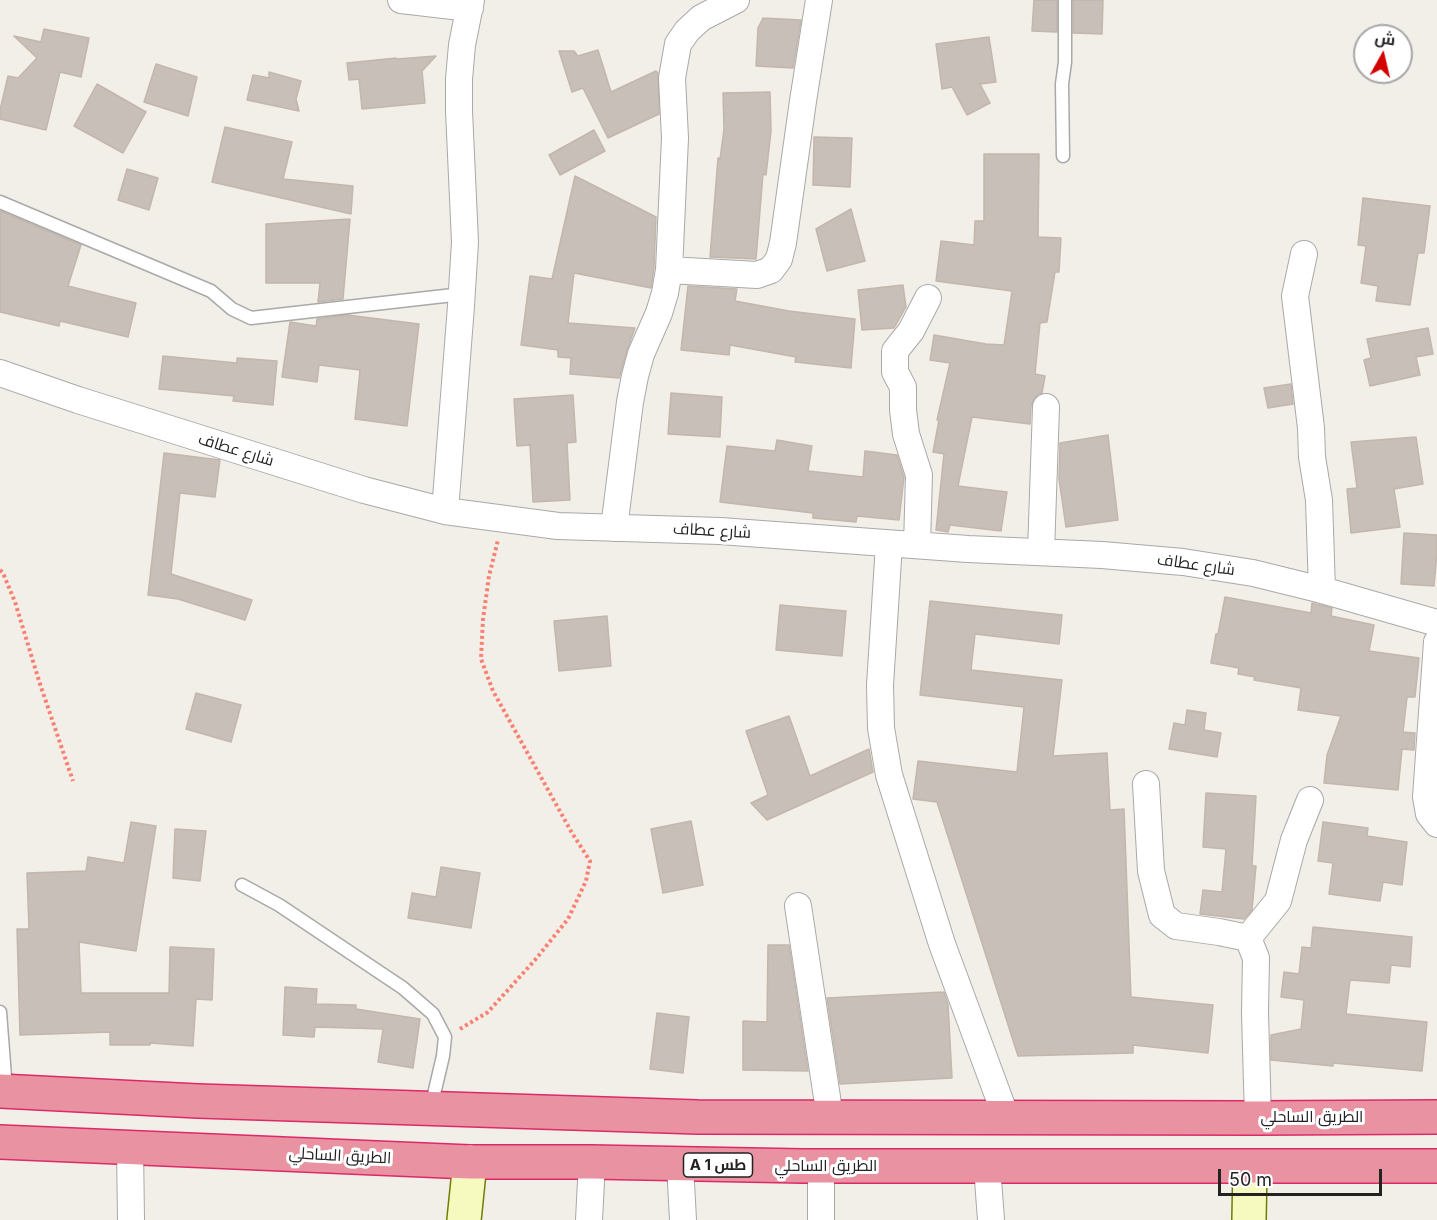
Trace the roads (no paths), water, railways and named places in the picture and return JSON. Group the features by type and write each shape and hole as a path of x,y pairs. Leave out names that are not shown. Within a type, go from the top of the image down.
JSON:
{"highway":[{"name":"الطريق الساحلي","path":"3,1091 198,1101 698,1117 1437,1117"},
{"name":"الطريق الساحلي","path":"0,1142 470,1162 821,1166 1437,1166"}],"street":[{"path":"401,0 470,4 462,45 459,79 465,243 445,511"},
{"path":"614,528 635,376 641,354 659,313 669,270 675,148 672,78 678,44 700,18 736,0"},
{"path":"669,270 757,275 771,270 779,259 819,0"},
{"path":"1304,254 1295,296 1311,428 1312,457 1319,500 1322,590"},
{"path":"917,545 919,475 906,434 903,387 895,372 895,351 911,331 928,298"},
{"name":"شارع عطاف","path":"0,373 331,480 445,511 558,525 720,531 1183,562 1253,573 1437,623"},
{"path":"1041,552 1046,406"},
{"path":"889,544 880,685 881,728 889,775 942,944 1006,1117"},
{"path":"1437,642 1426,797 1429,814 1437,824"},
{"path":"1146,784 1151,871 1162,915 1176,926 1248,938"},
{"path":"1248,938 1278,901 1294,840 1310,800"},
{"path":"798,906 830,1117"},
{"path":"1248,938 1256,958 1258,1118"},
{"path":"130,1147 131,1220"},
{"path":"464,1220 470,1162"},
{"path":"589,1220 592,1162"},
{"path":"680,1164 683,1220"},
{"path":"821,1166 821,1220"},
{"path":"987,1166 991,1220"},
{"path":"1249,1220 1250,1167"}],"lane":[{"path":"1063,156 1062,84 1065,62 1065,0"},
{"path":"0,202 211,291 232,309 251,318 462,294"},
{"path":"242,885 279,905 403,988 433,1014 446,1037 431,1108"},
{"path":"0,1012 3,1091"}]}
